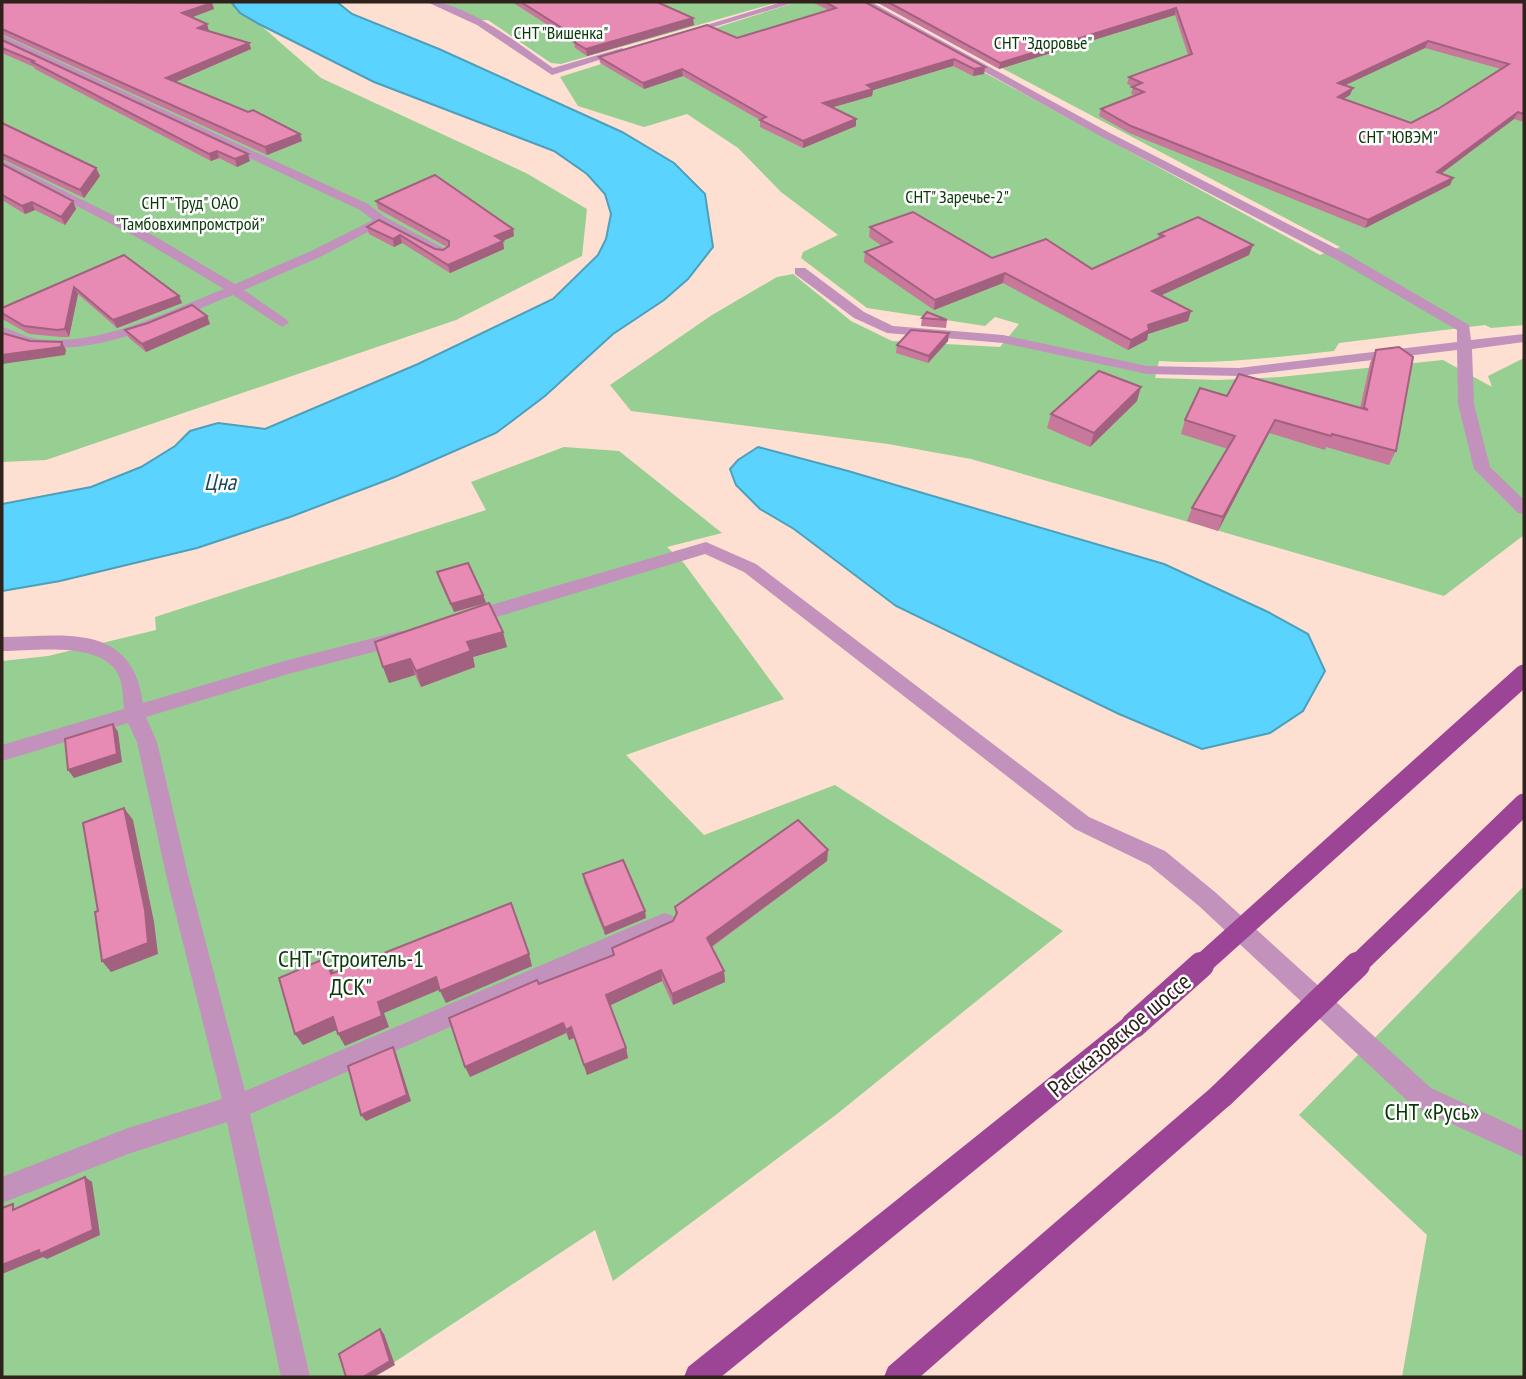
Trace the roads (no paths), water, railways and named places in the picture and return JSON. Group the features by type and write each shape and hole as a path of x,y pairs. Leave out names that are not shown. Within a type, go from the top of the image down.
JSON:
{"main road":[{"name":"Рассказовское шоссе","path":"698,1377 820,1282 1134,1025 1524,675"},
{"path":"898,1377 1222,1095 1524,804"}],"street":[{"path":"432,2 480,23 552,72 631,48"},
{"path":"671,37 791,2"},
{"path":"864,2 1096,129 1342,257 1464,328 1466,404 1482,469 1524,509"},
{"path":"2,38 137,98 364,206 382,220 443,251"},
{"path":"2,163 237,289 282,323"},
{"path":"2,331 12,337 43,344 80,342 142,326 237,289 340,244 382,220"},
{"path":"800,271 876,325 909,332 1003,339 1147,370 1239,372 1524,338"},
{"path":"449,624 706,548 750,568 1082,822 1157,858 1207,900 1422,1097 1524,1144"},
{"path":"2,753 288,667 423,632"},
{"path":"2,644 85,644 110,654 121,663 130,679 134,713 147,742 181,892 236,1107 295,1377"},
{"path":"2,1190 128,1141 236,1107 665,923"}],"water":[{"name":"Цна","path":"231,2 337,2 352,14 439,49 622,132 674,163 705,194 713,247 688,279 664,300 613,334 545,396 496,433 395,477 290,517 197,548 60,581 2,591 2,504 91,487 141,467 175,446 190,431 218,423 265,429 418,364 553,299 598,255 606,239 611,214 605,194 587,174 554,151 374,82 259,24 240,13"},
{"path":"758,447 1164,564 1268,612 1308,634 1325,671 1303,711 1270,733 1202,749 1119,714 896,606 794,529 760,509 736,485 730,469 738,460"}],"park label":[{"name":"СНТ \"Вишенка\"","path":"561,32"},
{"name":"СНТ \"Здоровье\"","path":"1043,42"},
{"name":"СНТ \"ЮВЭМ\"","path":"1398,136"},
{"name":"СНТ\" Заречье-2\"","path":"957,196"},
{"name":"СНТ \"Труд\" ОАО \"Тамбовхимпромстрой\"","path":"190,212"},
{"name":"СНТ \"Строитель-1 ДСК\"","path":"351,972"},
{"name":"СНТ «Русь»","path":"1432,1111"}]}
